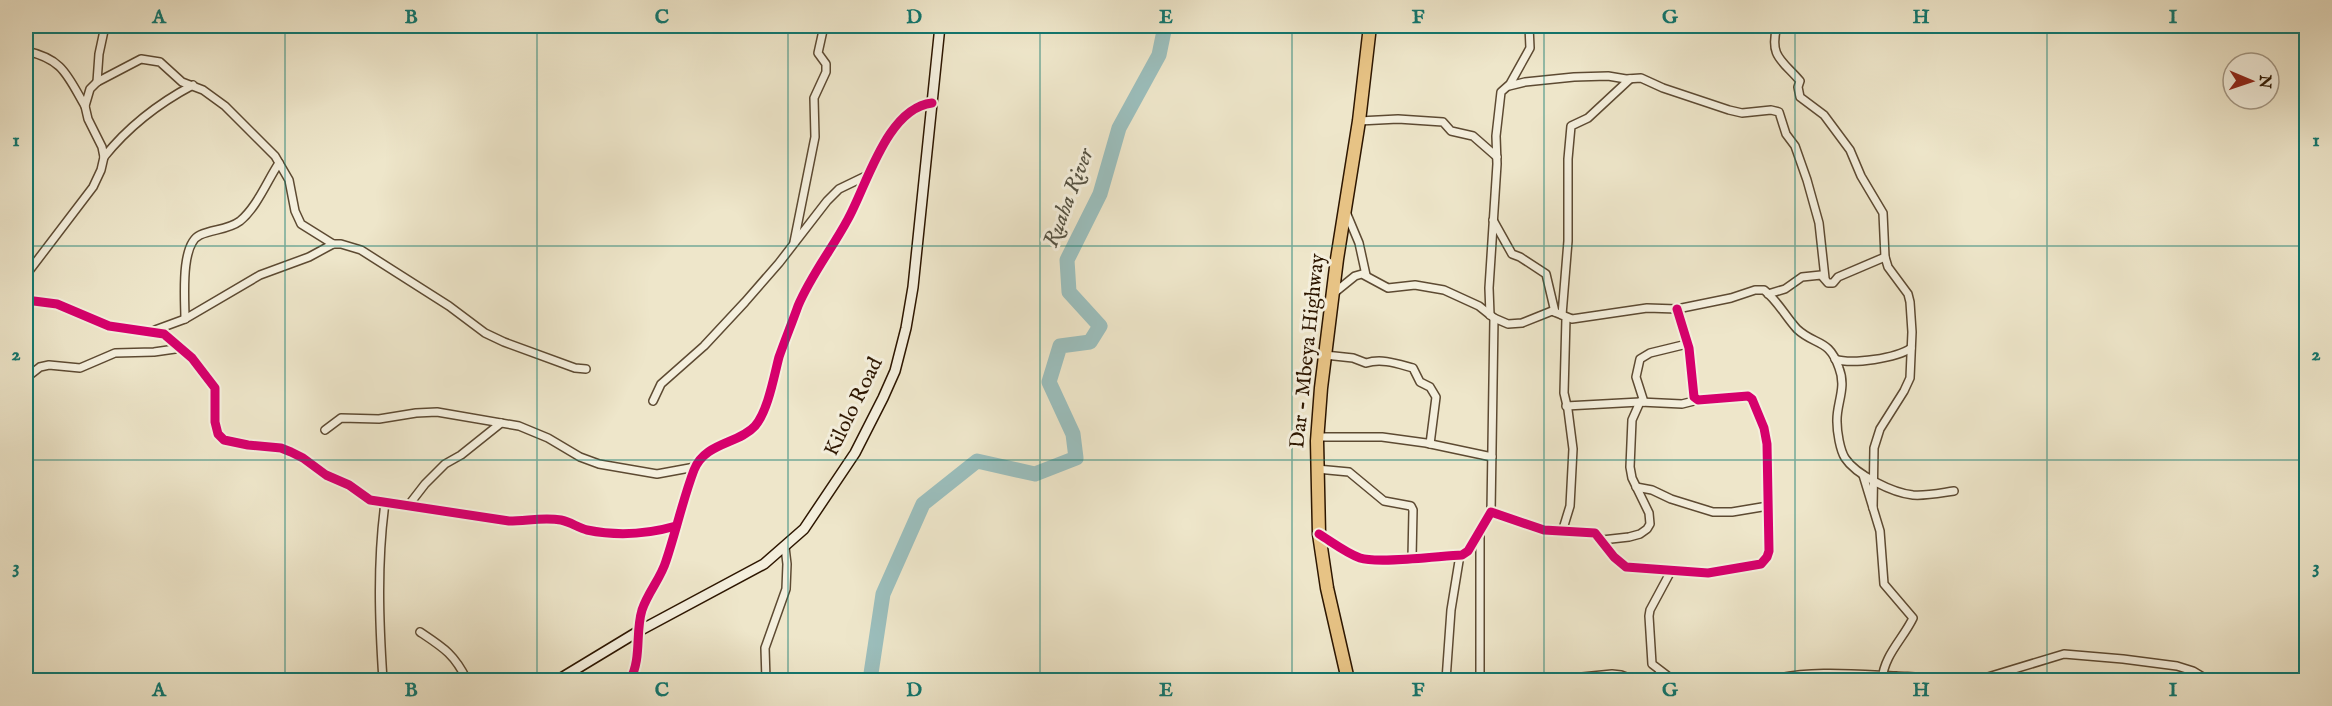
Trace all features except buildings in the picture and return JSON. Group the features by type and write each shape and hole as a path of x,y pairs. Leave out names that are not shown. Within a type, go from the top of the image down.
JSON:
{"highway":[{"name":"Dar - Mbeya Highway","path":"1348,681 1327,588 1319,534 1317,437 1325,355 1359,121 1370,26"}],"main road":[{"name":"Kilolo Road","path":"558,681 639,631 764,564 804,529 855,453 895,371 913,288 940,26"}],"street":[{"path":"97,82 99,54 105,26"},
{"path":"793,246 815,137 814,98 826,72 826,64 818,53 824,26"},
{"path":"1509,86 1530,48 1529,26"},
{"path":"1777,26 1774,44 1776,53 1785,67 1800,81 1798,87 1800,97 1824,116 1840,135 1883,213 1885,257 1888,267 1908,294 1910,302 1910,378 1880,429 1874,448 1873,508"},
{"path":"26,51 48,57 67,75 85,106 104,157 93,187 26,275"},
{"path":"85,106 90,89 97,82 132,62 149,59 160,62 182,82 193,85 225,106 275,156 288,180 298,220 307,229 333,244 350,245 361,250 422,288 485,333 575,369 586,369"},
{"path":"1319,534 1361,558 1460,555 1468,550 1491,512 1492,317 1489,288 1497,157 1496,136 1501,92 1509,86 1574,77 1641,78 1664,88 1742,113 1771,110 1779,112 1786,134 1795,146 1807,180 1818,223 1825,278 1828,283 1833,283 1838,277 1885,257"},
{"path":"1562,532 1570,506 1573,449 1563,379 1561,315 1568,241 1568,159 1571,126 1588,118 1630,79"},
{"path":"104,157 129,129 176,94 193,85"},
{"path":"630,681 636,667 642,611 661,576 695,467 706,453 755,426 767,403 779,357 799,304 824,257 848,219 887,138 904,117 921,105 932,103"},
{"path":"1359,121 1398,119 1443,122 1451,131 1473,136 1497,157"},
{"path":"185,319 186,267 189,246 194,238 232,226 241,220 279,163"},
{"path":"653,401 661,384 704,346 793,246 812,219 839,189 868,175"},
{"path":"1345,210 1359,243 1366,275"},
{"path":"1493,220 1512,254 1520,256 1546,274 1561,315"},
{"path":"152,331 185,319 260,275 309,257 333,244"},
{"path":"1334,293 1361,273 1388,288 1415,285 1444,290 1479,306 1492,317 1508,324 1522,323 1549,312 1575,318 1647,308 1677,309 1731,298 1755,290 1764,290 1796,328 1827,346 1835,359 1841,376 1840,404 1836,421 1843,455 1863,475 1873,481 1912,495 1954,491"},
{"path":"1768,294 1785,289 1805,276 1825,278"},
{"path":"26,300 57,304 109,326 164,334 192,358 215,388 215,422 224,440 281,448 291,452 326,475 349,485 370,500 509,521 542,518 560,520 571,522 584,530 601,532 642,533 676,526"},
{"path":"1677,309 1692,366 1693,394 1698,400"},
{"path":"1602,540 1629,537 1647,529 1649,513 1631,474 1630,459 1632,420 1642,402 1636,377 1640,359 1650,353 1687,344"},
{"path":"26,378 40,367 49,365 80,368 115,353 154,352 182,348"},
{"path":"1835,359 1856,361 1897,356 1911,348"},
{"path":"1325,355 1353,358 1366,363 1392,362 1413,368 1420,382 1430,387 1436,397 1430,444"},
{"path":"1491,512 1539,529 1595,533 1614,557 1625,566 1708,573 1761,564 1767,557 1769,551 1766,436 1752,399 1746,395 1682,404 1642,402 1566,406"},
{"path":"325,430 341,418 379,419 416,412 437,412 533,430 580,457 599,464 657,474 695,467"},
{"path":"408,506 445,464 501,423"},
{"path":"1317,437 1382,437 1430,444 1492,458"},
{"path":"1317,469 1349,472 1384,501 1411,506 1413,510 1412,558"},
{"path":"1863,475 1880,531 1884,584 1913,618 1896,641 1882,678"},
{"path":"1636,487 1652,490 1671,499 1713,512 1732,512 1768,506"},
{"path":"383,681 379,640 379,556 385,503"},
{"path":"1480,528 1480,681"},
{"path":"766,681 765,648 786,589 787,564 784,547"},
{"path":"1446,681 1451,610 1460,555"},
{"path":"1671,571 1649,613 1653,666 1673,681"},
{"path":"420,632 456,659 467,681"},
{"path":"1978,681 2064,654 2177,666 2193,671 2208,681"},
{"path":"1658,681 1660,671"},
{"path":"1552,681 1612,674 1634,681"},
{"path":"1769,681 1789,675 1927,677 1943,681"}],"waterway":[{"name":"Ruaha River","path":"870,680 883,594 923,504 977,461 1035,474 1076,458 1073,434 1049,382 1060,346 1090,342 1100,326 1069,292 1067,260 1100,194 1119,128 1159,55 1165,26"}],"cycle path":[{"path":"630,680 636,663 642,610 664,567 694,470 706,454 748,432 760,420 779,357 798,306 848,219 880,150 903,118 916,108 932,103"},
{"path":"26,300 57,304 109,326 164,334 192,358 215,388 215,422 218,434 224,440 281,448 291,452 326,475 349,485 370,500 509,521 554,519 587,530 609,533 654,531 676,526"},
{"path":"1319,534 1350,553 1369,560 1462,555 1468,551 1491,512 1544,530 1595,533 1614,557 1626,567 1708,573 1761,564 1769,551 1767,444 1764,428 1752,399 1748,396 1698,400 1694,397 1689,348 1677,309"}]}
